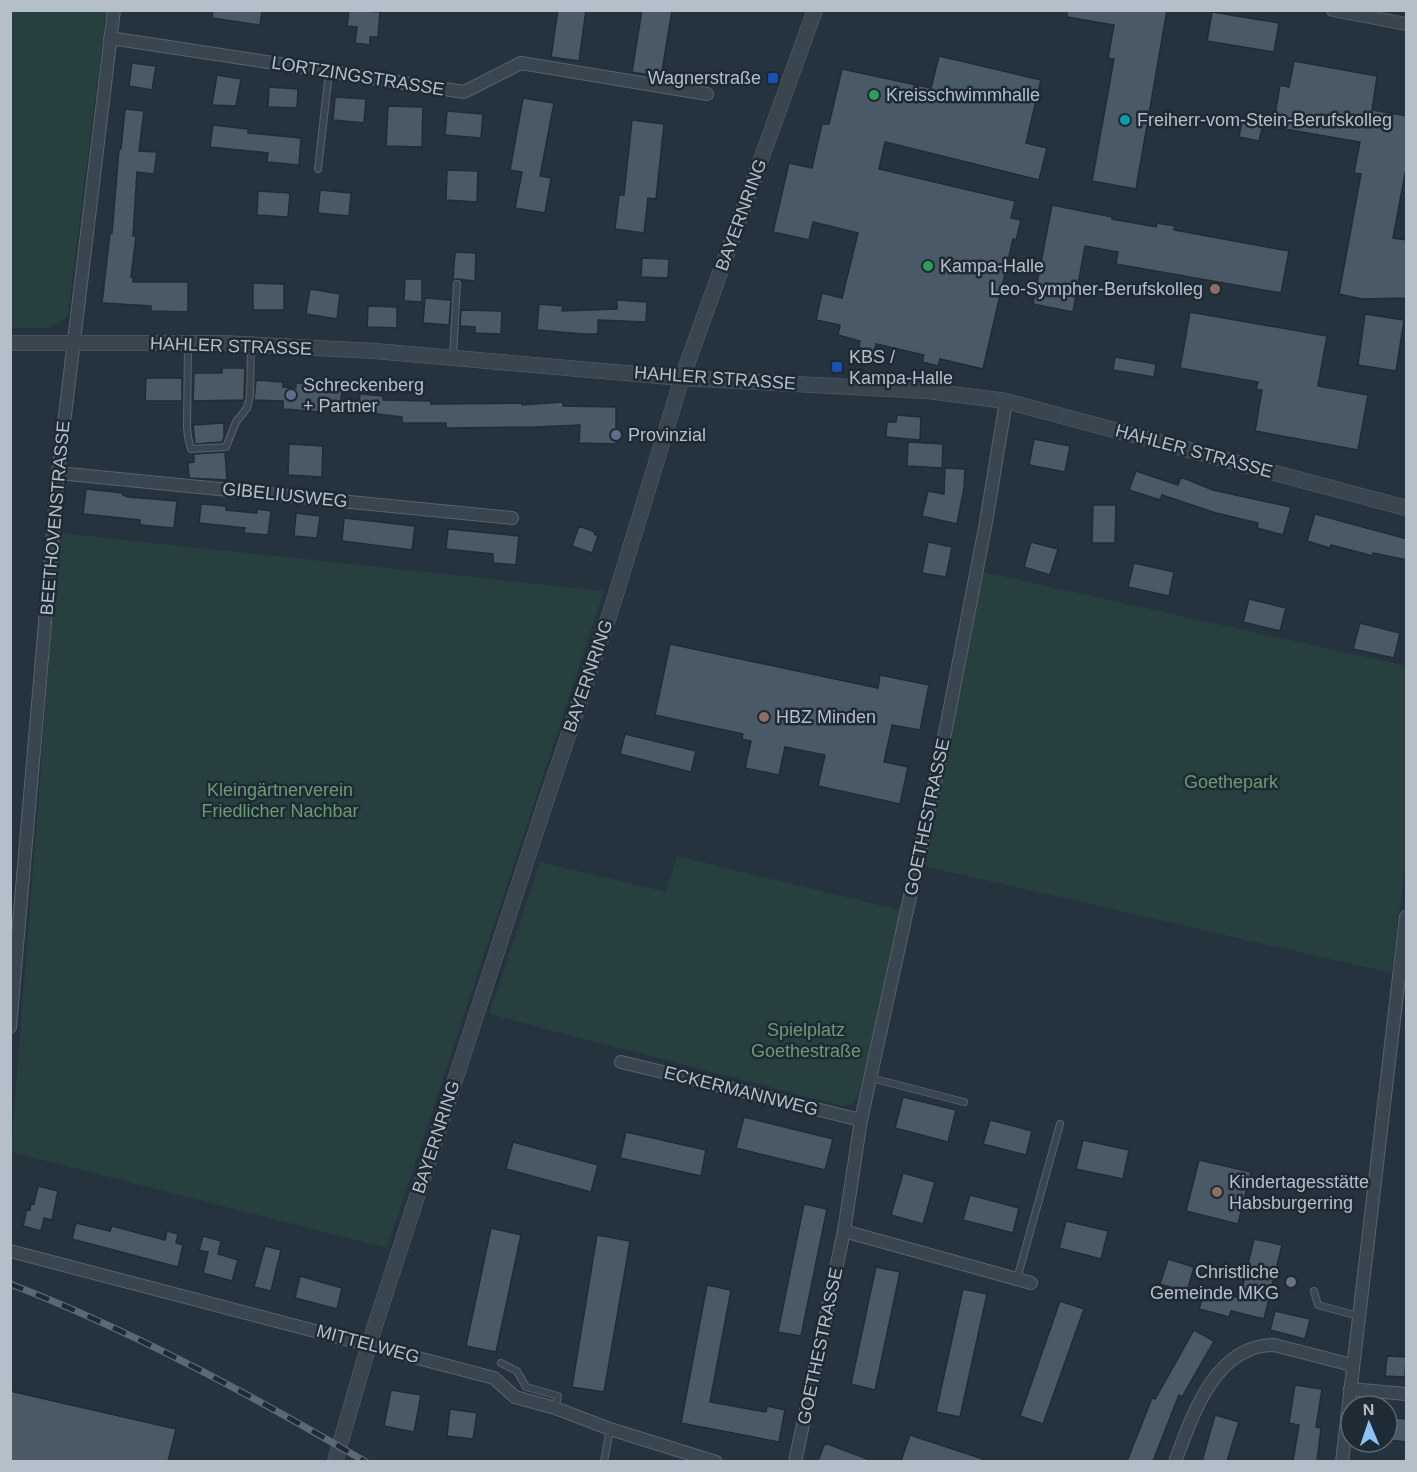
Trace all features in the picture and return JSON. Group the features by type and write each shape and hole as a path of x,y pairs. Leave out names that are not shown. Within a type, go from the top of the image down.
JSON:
{"street":[{"name":"BEETHOVENSTRASSE","path":"10,1027 58,473 114,10"},
{"name":"BAYERNRING","path":"335,1461 369,1344 545,804 612,607 682,378 815,10"},
{"path":"1333,10 1407,24"},
{"name":"LORTZINGSTRASSE","path":"110,38 464,92 521,63 707,94"},
{"name":"HAHLER STRASSE","path":"10,343 188,343 375,351 682,378 928,391 1006,401 1407,508"},
{"name":"GOETHESTRASSE","path":"795,1461 844,1231 861,1120 938,769 985,528 1006,401"},
{"name":"GIBELIUSWEG","path":"58,473 512,518"},
{"path":"1342,1461 1407,917"},
{"name":"ECKERMANNWEG","path":"621,1062 861,1120"},
{"path":"844,1231 1031,1283"},
{"name":"MITTELWEG","path":"10,1251 494,1378 515,1397 555,1408 688,1457 716,1461"},
{"path":"1175,1461 1190,1424 1212,1381 1230,1362 1250,1348 1274,1345 1352,1365"},
{"path":"1350,1389 1407,1394"}],"lane":[{"path":"318,169 329,72"},
{"path":"453,358 457,284"},
{"path":"188,343 187,427 191,448 226,447 231,430 247,408 250,396 251,345"},
{"path":"870,1078 964,1102"},
{"path":"1017,1279 1060,1124"},
{"path":"1314,1291 1318,1305 1358,1316"},
{"path":"501,1363 517,1371 526,1387 558,1396 555,1408"},
{"path":"604,1461 610,1429"}],"green space":[{"path":"10,11 106,11 68,316 48,328 11,328"},
{"name":"Kleingärtnerverein Friedlicher Nachbar","path":"59,533 604,591 387,1248 11,1152"},
{"name":"Goethepark","path":"983,572 1406,666 1406,860 1391,973 924,866"},
{"name":"Spielplatz Goethestraße","path":"677,856 903,911 858,1096 852,1104 843,1106 489,1014 540,862 666,892"}],"building":[{"path":"213,10 262,10 260,25 212,18"},
{"path":"349,10 380,12 378,37 370,37 370,45 355,43 357,27 347,26"},
{"path":"558,10 586,10 579,61 551,57"},
{"path":"642,10 672,10 661,77 632,72"},
{"name":"Freiherr-vom-Stein-Berufskolleg","path":"1067,10 1167,10 1136,189 1092,181 1114,59 1108,58 1114,25 1067,17"},
{"path":"1212,12 1279,23 1274,52 1207,41"},
{"name":"Kampa-Halle","path":"939,56 1041,80 1026,143 1047,148 1039,180 885,142 879,169 1015,201 1011,218 1021,220 1016,240 1013,239 983,369 940,359 938,366 922,362 924,355 876,344 874,351 859,348 860,341 838,335 840,325 816,320 822,293 842,298 858,233 813,222 809,240 773,232 789,163 812,168 822,124 829,124 842,69 931,88"},
{"path":"1294,61 1377,76 1372,110 1407,116 1407,163 1393,238 1407,240 1407,298 1362,299 1339,294 1361,174 1354,173 1360,142 1273,127 1280,85 1289,87"},
{"path":"132,63 156,66 152,90 129,86"},
{"path":"217,75 241,79 236,106 212,105"},
{"path":"269,87 298,89 297,108 268,107"},
{"path":"335,97 366,99 364,123 333,120"},
{"path":"523,98 554,103 540,176 551,178 545,213 515,208 522,172 510,170"},
{"path":"388,106 423,107 422,147 386,146"},
{"path":"125,109 144,111 139,151 157,152 154,174 137,172 133,236 136,236 131,277 133,277 133,282 188,282 188,312 151,311 151,306 102,303"},
{"path":"447,111 483,114 481,138 445,135"},
{"path":"1243,116 1264,121 1259,141 1239,137"},
{"path":"632,120 664,124 656,199 648,198 644,233 615,229 619,195 624,195"},
{"path":"213,125 248,129 248,133 301,138 299,165 267,162 268,153 210,147"},
{"path":"447,170 478,171 477,202 446,200"},
{"path":"320,190 351,193 349,216 318,213"},
{"path":"258,191 290,193 288,217 257,215"},
{"path":"1052,205 1156,227 1157,223 1175,226 1174,230 1289,251 1281,293 1116,264 1118,252 1085,246 1073,312 1033,304"},
{"path":"455,252 476,253 475,281 453,280"},
{"path":"642,258 669,259 668,278 641,277"},
{"path":"405,279 422,279 422,302 404,301"},
{"path":"253,283 284,284 284,310 253,310"},
{"path":"310,289 340,294 337,319 306,314"},
{"path":"425,298 451,300 449,325 423,323"},
{"path":"617,300 647,302 646,322 598,320 598,334 537,330 539,304 563,306 562,311 617,309"},
{"path":"368,306 397,307 397,328 367,327"},
{"path":"461,310 502,311 501,334 475,333 475,327 460,326"},
{"path":"1190,312 1327,336 1318,386 1368,395 1358,450 1255,431 1262,390 1256,389 1258,382 1180,368"},
{"path":"1365,314 1404,320 1396,371 1358,365"},
{"path":"1115,357 1156,364 1154,377 1113,370"},
{"path":"222,368 245,368 244,400 193,401 194,373 222,373"},
{"path":"146,378 182,378 182,401 145,401"},
{"path":"256,380 283,382 283,387 296,388 296,383 342,387 341,401 322,400 321,412 283,409 283,401 254,400"},
{"path":"360,394 383,396 383,400 431,401 431,404 522,403 522,405 563,402 563,406 616,407 616,444 579,443 580,425 446,428 446,423 402,423 402,417 358,412"},
{"path":"897,415 921,417 920,440 886,437 887,422 896,422"},
{"path":"224,423 222,442 195,444 193,425"},
{"path":"1034,439 1070,446 1065,472 1029,465"},
{"path":"908,442 943,444 942,468 907,466"},
{"path":"289,444 323,446 322,477 288,475"},
{"path":"225,452 227,480 189,478 188,463 194,462 194,454"},
{"path":"945,468 965,469 957,524 922,516 928,491 944,494"},
{"path":"1136,471 1178,485 1181,477 1213,490 1291,507 1283,535 1257,528 1258,523 1216,513 1162,495 1160,500 1129,490"},
{"path":"86,489 123,493 128,497 177,501 174,528 140,525 140,520 83,514"},
{"path":"201,504 226,506 226,510 257,513 257,509 271,511 268,535 244,533 245,528 199,523"},
{"path":"1093,505 1116,505 1115,543 1092,543"},
{"path":"296,513 320,516 317,538 294,536"},
{"path":"1315,514 1407,539 1407,560 1373,553 1373,556 1331,545 1330,548 1307,541"},
{"path":"344,518 415,526 412,550 342,541"},
{"path":"579,526 595,532 594,534 598,536 592,553 572,546"},
{"path":"448,529 519,536 516,565 493,563 493,554 446,549"},
{"path":"928,542 952,547 946,577 922,573"},
{"path":"1031,542 1058,549 1050,575 1024,567"},
{"path":"1134,563 1174,572 1169,596 1128,587"},
{"path":"1249,599 1286,608 1280,631 1243,622"},
{"path":"1360,623 1400,633 1394,658 1353,649"},
{"path":"670,644 878,688 880,675 929,685 920,730 892,725 884,762 908,767 900,804 818,786 825,755 785,747 779,775 745,768 751,741 742,739 743,734 655,715"},
{"path":"625,734 696,751 691,772 620,754"},
{"path":"903,1097 956,1110 948,1142 895,1128"},
{"path":"744,1117 833,1139 825,1170 736,1148"},
{"path":"990,1120 1032,1131 1026,1155 983,1144"},
{"path":"626,1132 706,1150 701,1176 620,1158"},
{"path":"1083,1140 1129,1150 1123,1179 1076,1169"},
{"path":"513,1142 598,1165 591,1192 506,1169"},
{"path":"1199,1160 1251,1172 1238,1224 1186,1211"},
{"path":"903,1173 935,1182 923,1224 891,1215"},
{"path":"38,1186 58,1191 52,1220 44,1218 41,1231 23,1226 27,1209 30,1210 31,1203 34,1204"},
{"path":"970,1195 1019,1208 1013,1233 963,1220"},
{"path":"804,1204 827,1209 801,1336 778,1332"},
{"path":"1066,1221 1108,1231 1101,1259 1059,1248"},
{"path":"76,1223 110,1231 112,1226 165,1240 167,1231 178,1234 176,1243 183,1245 178,1267 72,1239"},
{"path":"491,1228 521,1235 496,1352 466,1346"},
{"path":"597,1235 630,1241 604,1392 572,1387"},
{"path":"203,1236 221,1241 218,1254 238,1260 232,1281 203,1273 208,1252 199,1250"},
{"path":"1254,1239 1282,1245 1264,1319 1231,1311 1229,1317 1199,1309 1205,1288 1240,1298"},
{"path":"265,1246 281,1250 271,1291 254,1287"},
{"path":"1168,1259 1194,1267 1187,1292 1160,1284"},
{"path":"876,1267 900,1272 875,1390 851,1384"},
{"path":"300,1276 342,1288 337,1309 295,1298"},
{"path":"707,1285 731,1290 710,1402 766,1412 767,1406 785,1410 779,1442 681,1423"},
{"path":"963,1289 987,1294 960,1417 936,1412"},
{"path":"1060,1301 1084,1309 1043,1424 1020,1416"},
{"path":"1275,1311 1310,1319 1305,1339 1270,1330"},
{"path":"1194,1330 1214,1341 1182,1397 1179,1395 1153,1461 1127,1461 1152,1398 1155,1399"},
{"path":"1387,1356 1406,1357 1405,1377 1385,1376"},
{"path":"1295,1385 1322,1389 1316,1427 1321,1428 1317,1461 1293,1461 1299,1425 1289,1423"},
{"path":"391,1390 421,1395 414,1432 384,1426"},
{"path":"10,1391 176,1429 168,1461 10,1461"},
{"path":"450,1409 477,1413 473,1439 447,1436"},
{"path":"1215,1415 1239,1422 1227,1461 1202,1461"},
{"path":"1399,1418 1407,1419 1407,1442 1399,1441"},
{"path":"910,1435 983,1459 982,1461 901,1461"},
{"path":"825,1443 870,1460 870,1461 818,1461"}],"railway":[{"path":"10,1284 102,1322 192,1366 366,1462"}],"place":[{"name":"Wagnerstraße","path":"773,78"},
{"name":"Kreisschwimmhalle","path":"874,95"},
{"name":"Freiherr-vom-Stein-Berufskolleg","path":"1125,120"},
{"name":"Kampa-Halle","path":"928,266"},
{"name":"Leo-Sympher-Berufskolleg","path":"1215,289"},
{"name":"KBS / Kampa-Halle","path":"837,367"},
{"name":"Schreckenberg + Partner","path":"291,395"},
{"name":"Provinzial","path":"616,435"},
{"name":"HBZ Minden","path":"764,717"},
{"name":"Kindertagesstätte Habsburgerring","path":"1217,1192"},
{"name":"Christliche Gemeinde MKG","path":"1291,1282"}]}
